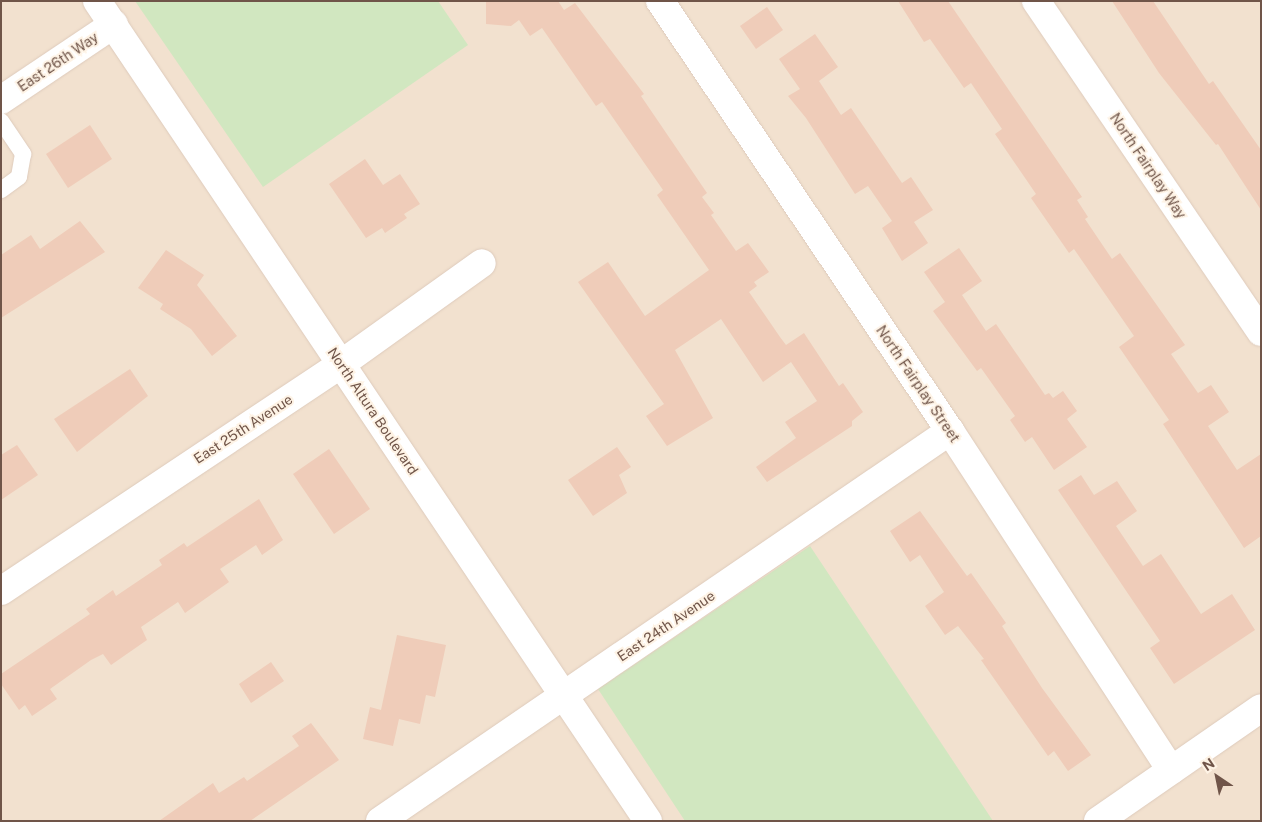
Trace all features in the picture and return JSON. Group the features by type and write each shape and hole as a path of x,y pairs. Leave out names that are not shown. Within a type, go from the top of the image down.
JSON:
{"street":[{"name":"North Altura Boulevard","path":"97,1 648,821"},
{"name":"North Fairplay Street","path":"660,1 950,431 1171,770"},
{"name":"North Fairplay Way","path":"1036,1 1261,332"},
{"name":"East 26th Way","path":"1,100 114,24"},
{"name":"East 25th Avenue","path":"1,591 341,364 482,263"},
{"name":"East 24th Avenue","path":"380,821 950,431"},
{"path":"1098,821 1261,708"}],"lane":[{"path":"1,121 23,154 20,177 1,190"}],"shaded area":[{"path":"1,1 1261,1 1261,821 1,821"}],"green space":[{"path":"135,1 438,1 468,45 263,187"},
{"path":"810,546 993,821 685,821 598,689"}],"building":[{"path":"486,1 558,1 564,10 575,3 644,94 641,96 707,193 702,197 714,213 711,215 736,251 748,243 769,272 754,282 757,286 749,292 780,337 786,345 804,333 839,386 843,383 863,412 852,421 852,426 767,482 756,467 796,438 785,422 817,401 791,362 763,382 721,319 675,350 713,418 667,446 646,416 664,404 578,282 608,262 645,316 709,270 657,195 663,190 602,102 596,106 542,28 530,36 519,20 511,26 486,24"},
{"path":"898,1 948,1 1082,197 1077,200 1088,217 1085,219 1112,259 1120,253 1185,345 1171,354 1198,393 1211,385 1229,412 1208,426 1237,470 1261,454 1261,536 1244,548 1163,424 1169,420 1119,347 1134,336 1074,249 1069,253 1031,198 1036,194 995,134 1002,129 971,83 964,88 930,39 924,42"},
{"path":"1112,1 1153,1 1209,84 1213,81 1261,150 1261,210 1218,144 1216,145 1159,73"},
{"path":"767,7 783,30 756,49 740,26"},
{"path":"815,34 838,67 819,81 841,115 851,108 902,183 911,177 933,210 914,222 928,243 902,261 882,228 892,221 868,186 855,194 806,118 788,96 800,89 779,59"},
{"path":"90,125 112,159 68,188 46,154"},
{"path":"365,159 383,185 400,174 420,204 404,214 407,218 385,233 382,228 366,238 329,184"},
{"path":"80,221 105,252 1,318 1,255 31,235 40,249"},
{"path":"959,248 982,281 962,295 986,331 996,324 1045,395 1049,393 1053,398 1063,391 1077,411 1067,419 1087,447 1054,470 1032,437 1025,442 1010,420 1015,416 981,368 977,371 933,311 945,302 924,272"},
{"path":"166,250 204,275 197,285 237,336 212,356 191,329 160,309 163,304 138,288"},
{"path":"130,369 148,396 77,452 54,419"},
{"path":"17,445 38,475 1,500 1,455"},
{"path":"617,447 631,467 619,475 627,493 593,516 568,480"},
{"path":"329,449 370,509 334,534 293,474"},
{"path":"1081,475 1094,495 1117,481 1137,511 1116,526 1143,566 1161,554 1201,614 1232,594 1255,630 1174,684 1150,648 1160,641 1058,490"},
{"path":"259,499 283,540 262,555 256,545 220,569 229,582 185,613 178,602 141,627 147,640 111,665 103,654 91,660 50,689 57,699 32,716 25,705 19,710 1,684 1,674 90,614 86,609 113,590 116,596 162,565 159,560 184,543 187,547"},
{"path":"920,511 967,576 971,573 1006,623 1002,626 1042,688 1091,755 1068,771 1054,751 1048,756 981,660 984,659 958,626 945,635 925,606 944,592 920,555 910,562 890,531"},
{"path":"397,635 446,645 435,697 426,695 420,724 399,719 393,746 363,739 370,707 381,710"},
{"path":"271,662 284,681 251,703 239,684"},
{"path":"311,723 339,760 250,821 159,821 213,783 219,793 244,777 247,781 299,746 292,736"}]}
